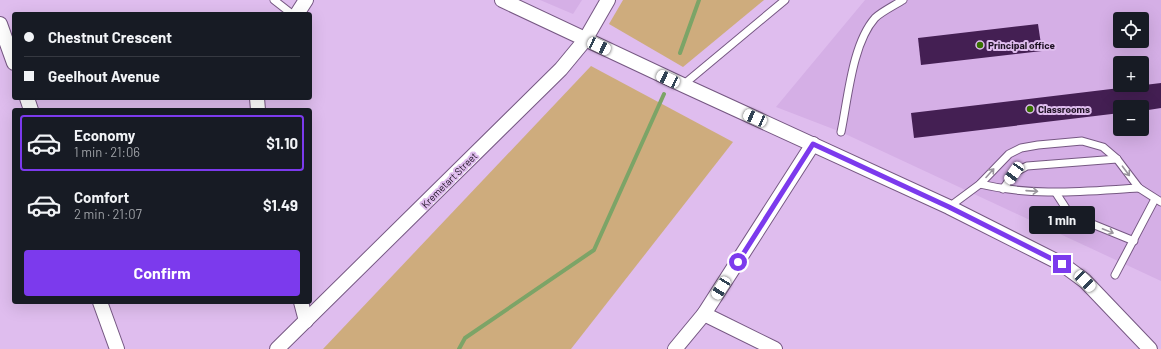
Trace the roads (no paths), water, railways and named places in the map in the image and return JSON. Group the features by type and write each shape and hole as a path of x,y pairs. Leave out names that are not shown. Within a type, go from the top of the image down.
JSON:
{"street":[{"path":"298,12 306,0"},
{"path":"502,0 682,86 813,144 949,207 1062,264 1085,281 1150,349"},
{"name":"Kremetart Street","path":"277,349 561,69 585,40 608,0"},
{"path":"0,24 12,57"},
{"path":"675,349 704,314 813,144"},
{"path":"101,304 117,349"},
{"path":"302,304 306,321"},
{"path":"704,314 775,349"}],"lane":[{"path":"274,0 289,12"},
{"path":"682,86 785,0"},
{"path":"841,132 854,63 858,49 866,32 876,17 904,0"},
{"path":"949,207 980,184 1005,157 1021,148 1038,145 1082,142 1103,147 1117,159 1139,188 1158,201 1116,275"},
{"path":"1003,189 1014,173 1027,166 1117,159"},
{"path":"980,184 1003,189 1056,193 1139,188"},
{"path":"1056,193 1067,210 1080,219 1134,241"}],"waterway":[{"path":"680,53 699,0"},
{"path":"459,349 465,338 594,250 664,94"}],"place":[{"name":"Principal office","path":"980,45"},
{"name":"Classrooms","path":"1030,109"}]}
